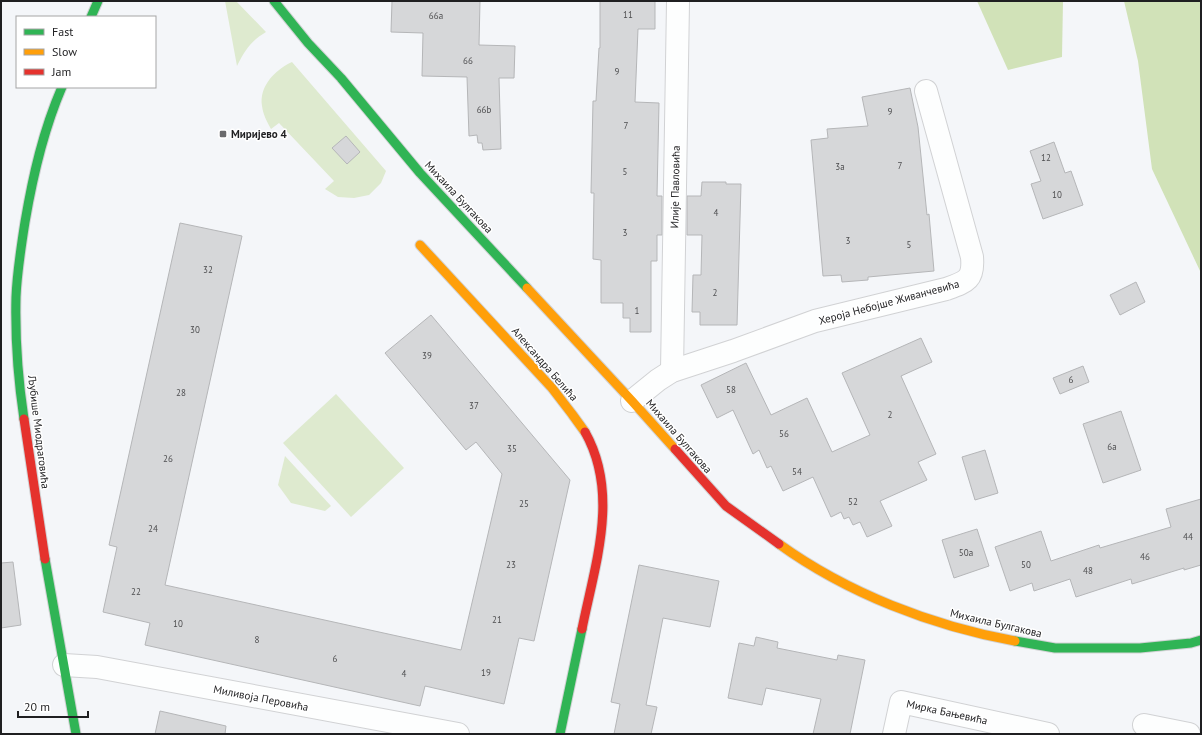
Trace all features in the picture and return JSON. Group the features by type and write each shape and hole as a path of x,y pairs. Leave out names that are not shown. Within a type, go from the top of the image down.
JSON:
{"street":[{"path":"91,16 98,1"},
{"name":"Михаила Булгакова","path":"274,1 308,43 342,78 420,173 474,229 726,506 801,560 855,590 934,621 989,636 1055,648 1140,648 1191,643 1201,640"},
{"name":"Илије Павловића","path":"672,371 678,2"},
{"name":"Љубише Миодраговића","path":"62,88 50,114 38,154 24,228 16,308 17,354 28,451 57,632 76,734"},
{"name":"Хероја Небојше Живанчевића","path":"632,401 672,371 733,351 815,321 946,289 962,284 970,277 973,268 972,257 926,91"},
{"name":"Александра Белића","path":"420,245 552,388 586,435 592,445 598,462 604,505 599,552 560,734"},
{"name":"Миливоја Перовића","path":"64,665 97,667 458,734"},
{"name":"Мирка Бањевића","path":"894,734 901,702 1048,734"},
{"path":"1144,725 1189,734"}],"green space":[{"path":"225,1 236,1 266,32 249,46 237,66"},
{"path":"977,1 1063,1 1062,57 1008,70"},
{"path":"1124,1 1201,1 1201,273 1152,169 1138,61"},
{"path":"292,62 386,171 381,183 369,195 354,198 338,197 325,189 334,181 279,123 271,129 265,118 263,109 263,92 274,74"},
{"path":"336,394 404,468 351,517 283,443"},
{"path":"285,456 331,506 325,511 291,503 278,485"}],"building":[{"path":"392,1 480,1 479,45 515,46 514,78 499,78 501,149 483,150 482,143 478,143 477,135 469,136 467,77 422,76 423,33 391,32"},
{"path":"600,1 655,1 655,29 638,29 635,102 659,103 657,196 662,196 662,235 657,235 657,261 651,261 651,332 630,332 630,318 623,318 623,303 601,303 601,260 593,259 594,193 591,193 593,101 596,101 600,48"},
{"path":"910,88 918,127 927,215 929,214 934,271 868,277 868,280 842,282 841,275 823,276 811,140 828,138 827,129 868,126 862,97"},
{"path":"346,136 360,152 347,164 332,148"},
{"path":"1054,142 1065,173 1071,171 1083,205 1043,219 1031,184 1041,181 1030,151"},
{"path":"702,182 726,182 726,184 741,184 737,325 700,325 700,312 692,312 693,275 701,275 702,235 687,235 687,196 701,196"},
{"path":"180,223 242,236 165,585 461,650 502,474 476,442 466,450 385,353 431,315 570,480 534,641 519,638 504,704 425,686 420,706 145,645 150,623 103,612 117,547 109,545"},
{"path":"1136,282 1145,302 1120,315 1110,295"},
{"path":"921,338 932,362 901,376 936,454 918,462 927,480 880,501 892,526 867,537 860,522 853,525 849,517 844,519 841,512 831,517 813,477 783,491 771,466 767,468 759,450 753,454 733,410 717,418 701,385 746,363 771,415 807,398 832,452 870,435 842,373"},
{"path":"1083,366 1089,382 1060,394 1053,378"},
{"path":"1121,411 1141,470 1103,483 1083,424"},
{"path":"985,450 998,493 975,500 962,457"},
{"path":"1201,499 1201,565 1184,570 1184,568 1132,584 1131,579 1076,597 1070,579 1034,591 1032,583 1010,591 995,547 1041,531 1051,561 1099,545 1100,548 1171,527 1166,509"},
{"path":"977,529 989,566 954,578 942,540"},
{"path":"13,562 21,625 1,628 1,563"},
{"path":"639,565 719,581 710,627 663,618 646,705 657,707 651,734 614,734 620,704 611,702"},
{"path":"756,637 778,642 777,648 837,660 838,655 865,660 850,734 813,734 821,699 766,688 762,705 728,698 739,643 754,646"},
{"path":"160,711 226,726 225,734 155,734"}],"traffic: fast":[{"path":"91,16 98,1"},
{"path":"274,1 308,43 341,78 420,173 527,288"},
{"path":"24,419 20,389 17,343 16,297 18,269 35,170 49,120 62,88"},
{"path":"45,559 76,734"},
{"path":"560,734 582,629"},
{"path":"1015,641 1055,648 1140,648 1191,643 1201,640"}],"traffic: slow":[{"path":"420,245 552,388 585,432"},
{"path":"527,288 675,449"},
{"path":"779,544 805,562 833,578 891,605 922,617 984,635 1015,641"}],"traffic: jam":[{"path":"24,419 45,559"},
{"path":"582,629 598,554 602,529 603,504 601,480 595,456 585,432"},
{"path":"675,449 726,506 779,544"}],"place":[{"name":"Миријево 4","path":"223,134"}]}
